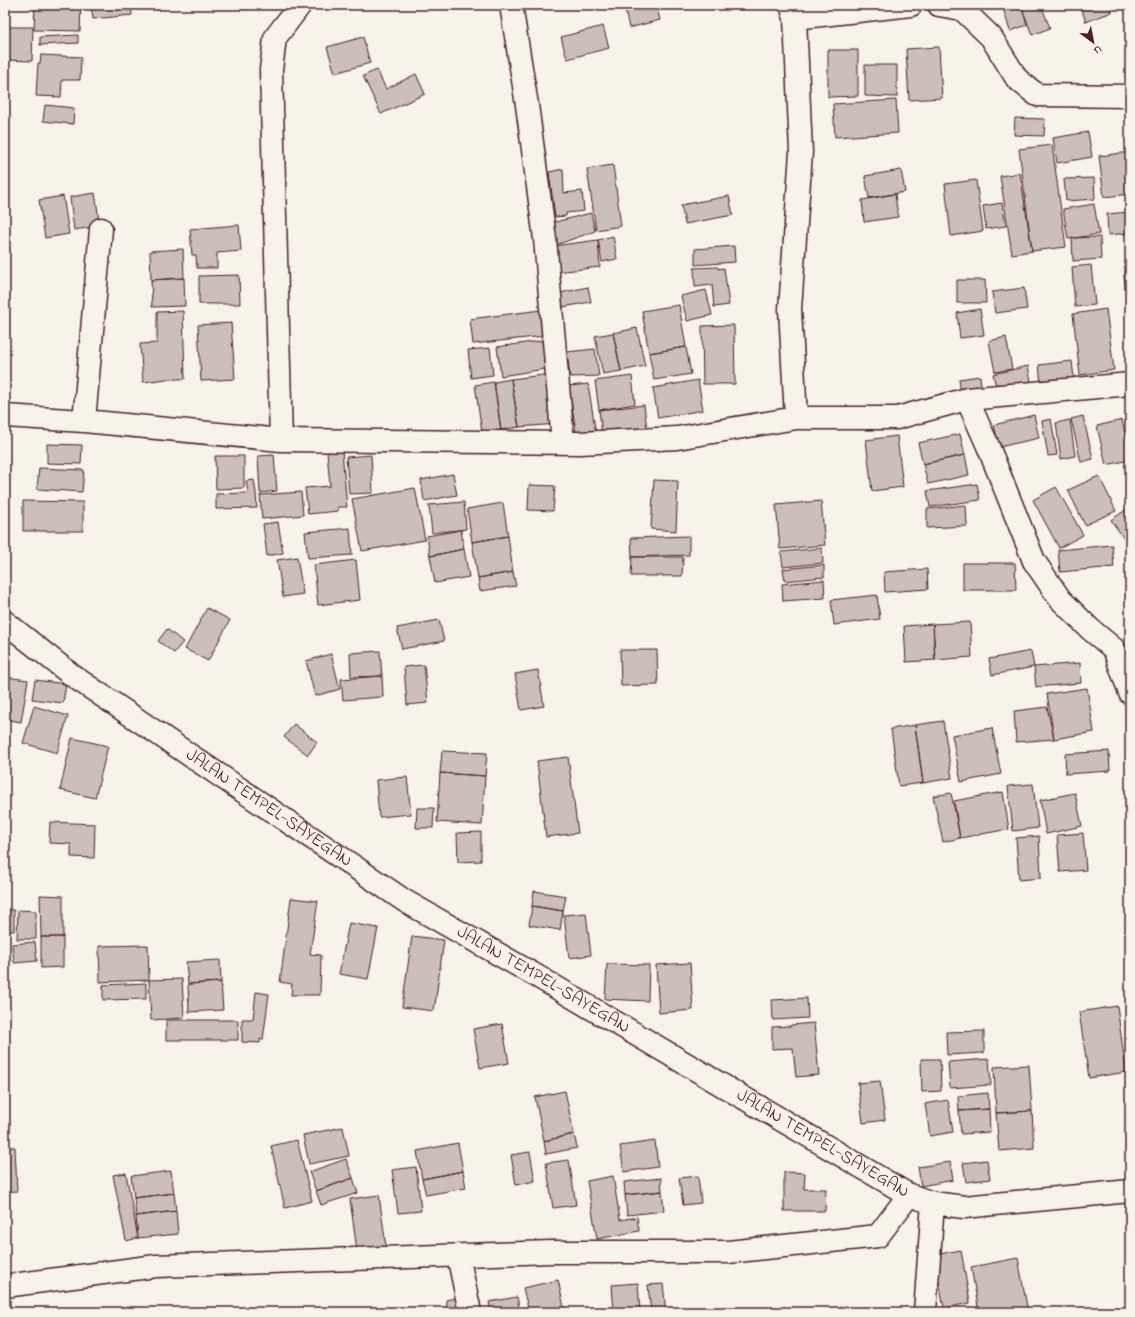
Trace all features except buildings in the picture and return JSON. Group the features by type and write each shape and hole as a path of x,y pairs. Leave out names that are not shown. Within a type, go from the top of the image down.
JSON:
{"street":[{"path":"281,440 271,70 275,38 300,5"},
{"path":"511,5 528,113 545,239 564,443"},
{"path":"796,418 790,309 801,152 793,11 911,5"},
{"path":"939,5 962,8 991,37 1017,78 1037,95 1130,96"},
{"path":"84,421 101,229"},
{"path":"5,416 84,421 281,440 564,443 677,438 796,418 897,418 966,400 1130,384"},
{"path":"966,400 988,446 1034,561 1060,599 1090,630 1122,646 1130,693"},
{"name":"JALAN TEMPEL-SAYEGAN","path":"5,622 73,676 405,901 535,975 909,1195 933,1203 964,1207 1130,1191"},
{"path":"5,1286 156,1266 550,1252 728,1252 878,1236 909,1195"},
{"path":"925,1312 933,1203"},
{"path":"458,1255 470,1312"}]}
